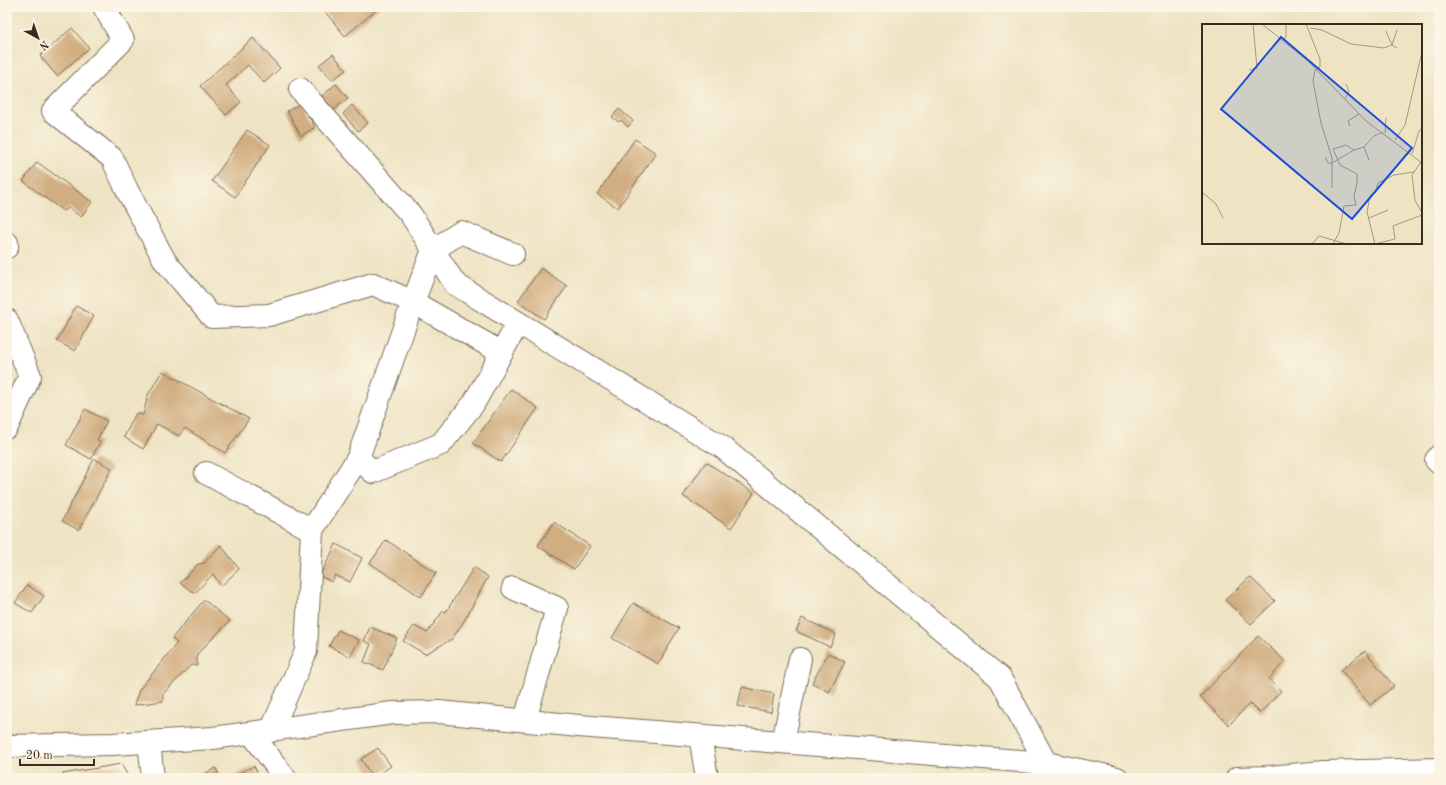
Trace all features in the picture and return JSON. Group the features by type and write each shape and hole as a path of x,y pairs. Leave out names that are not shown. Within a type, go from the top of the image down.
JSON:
{"street":[{"path":"104,7 123,40 53,111 112,158 128,192 165,261 212,318 269,315 373,284 413,302 502,353"},
{"path":"300,89 411,215 455,284 722,446 1000,678 1044,771"},
{"path":"262,732 306,651 312,530 358,458 433,250 461,232 513,254"},
{"path":"7,320 30,376 7,427"},
{"path":"358,458 373,472 441,444 474,403 518,323"},
{"path":"1439,456 1436,460 1439,463"},
{"path":"206,473 312,530"},
{"path":"513,588 557,608 525,720"},
{"path":"784,742 800,659"},
{"path":"7,746 149,742 213,738 393,713 439,712 700,736 784,742 1118,778"},
{"path":"262,732 285,778"},
{"path":"700,736 707,778"},
{"path":"149,742 152,778"},
{"path":"1237,778 1269,777 1324,772 1414,774 1439,769"}],"building":[{"path":"321,7 380,7 345,36"},
{"path":"72,28 89,48 57,76 40,56"},
{"path":"253,38 280,68 264,83 248,65 226,85 241,102 226,115 200,86"},
{"path":"333,54 346,70 332,80 319,65"},
{"path":"336,84 348,98 334,110 322,96"},
{"path":"301,103 315,127 301,136 287,111"},
{"path":"352,105 368,123 358,131 343,114"},
{"path":"619,109 633,121 628,127 621,120 619,122 612,117"},
{"path":"247,130 270,145 235,197 212,181"},
{"path":"635,139 656,153 618,208 597,194"},
{"path":"37,162 92,202 81,217 69,208 63,211 23,181"},
{"path":"541,268 567,286 544,319 518,301"},
{"path":"76,306 94,316 75,351 57,341"},
{"path":"162,371 249,419 225,453 185,428 179,436 157,424 143,449 124,437 136,413 143,415 148,395"},
{"path":"511,389 538,408 501,462 473,443"},
{"path":"85,409 107,421 97,440 100,442 91,459 66,445"},
{"path":"94,459 112,468 79,530 62,521"},
{"path":"706,462 754,493 731,528 683,496"},
{"path":"554,522 590,546 574,569 538,546"},
{"path":"386,540 436,573 421,597 370,563"},
{"path":"336,544 362,558 350,582 335,575 332,582 320,576"},
{"path":"221,545 239,569 221,586 213,574 195,593 180,583 198,564 204,563"},
{"path":"474,567 488,577 464,621 452,639 425,654 403,641 414,626 427,633 443,611 446,612"},
{"path":"1250,577 1275,601 1251,624 1225,600"},
{"path":"27,585 44,596 32,613 15,603"},
{"path":"204,600 230,621 197,654 197,666 191,665 163,694 163,701 134,705 139,690 177,643 172,638"},
{"path":"633,603 679,628 658,664 612,638"},
{"path":"802,618 836,634 830,647 796,631"},
{"path":"370,627 397,638 383,670 364,662 371,644 364,641"},
{"path":"338,630 359,640 350,657 329,646"},
{"path":"1258,636 1285,661 1269,679 1281,691 1260,713 1250,703 1229,725 1200,697"},
{"path":"1365,651 1394,686 1370,705 1341,670"},
{"path":"828,653 845,662 829,692 812,683"},
{"path":"742,687 774,694 771,712 738,706"},
{"path":"378,748 391,766 373,778 361,759"},
{"path":"121,764 129,778 63,778 62,774"},
{"path":"254,766 260,778 229,778"},
{"path":"216,768 220,778 198,777"}]}
